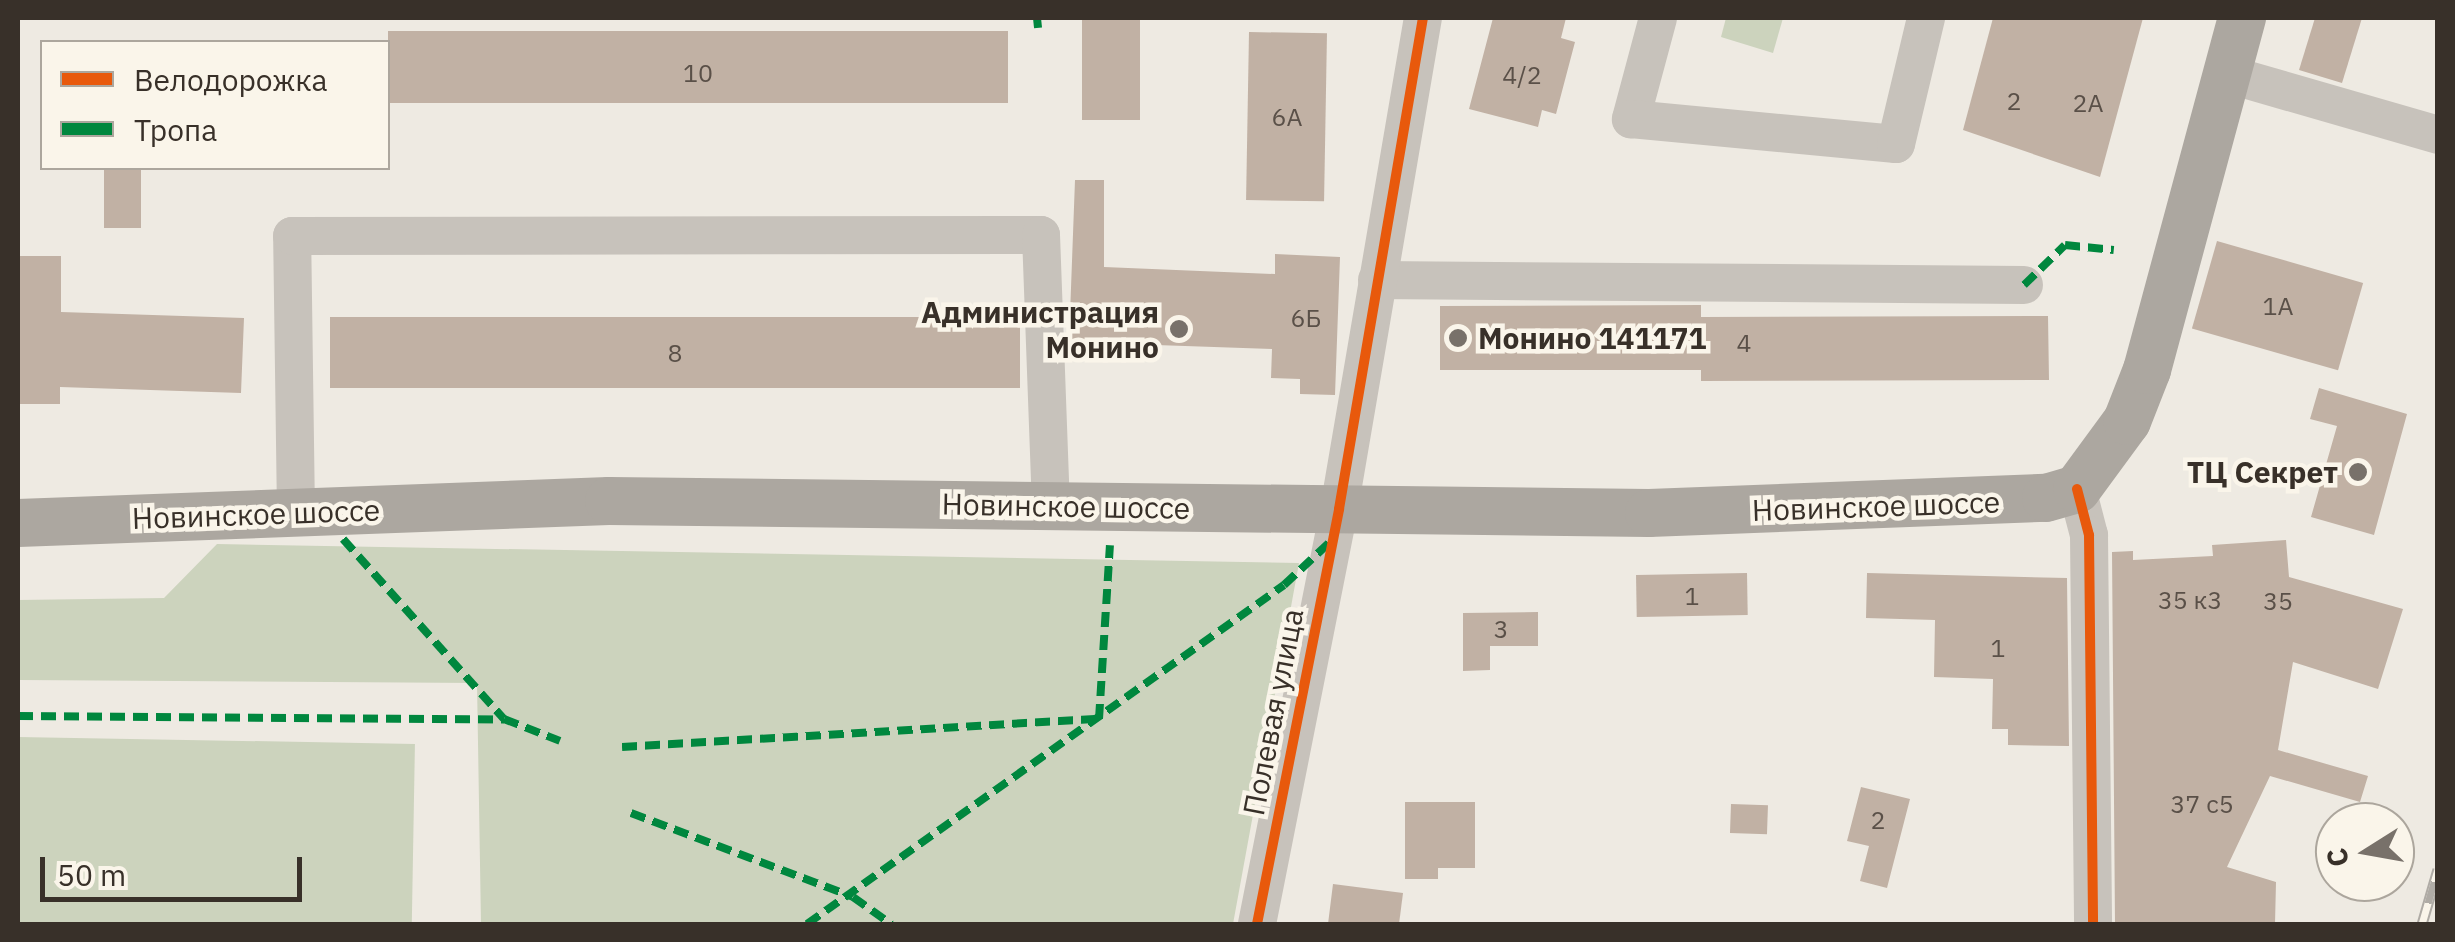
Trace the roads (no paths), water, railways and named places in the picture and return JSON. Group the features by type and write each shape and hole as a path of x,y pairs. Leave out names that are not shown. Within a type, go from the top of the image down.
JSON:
{"main road":[{"path":"2090,476 2148,370 2242,18"},
{"name":"Новинское шоссе","path":"18,523 609,501 1650,513 1946,506 2090,476"}],"street":[{"name":"Полевая улица","path":"1257,924 1339,509 1423,18"},
{"path":"1658,18 1631,119 1896,144 1926,18"},
{"path":"2226,74 2438,135"},
{"path":"296,513 292,236 1040,235 1051,506"},
{"path":"1377,280 2024,286"},
{"path":"2090,476 2093,924"}],"railway":[{"path":"2422,924 2438,869"}],"place":[{"name":"Администрация Монино","path":"1179,329"},
{"name":"Монино 141171","path":"1458,338"},
{"name":"ТЦ Секрет","path":"2358,472"}]}
